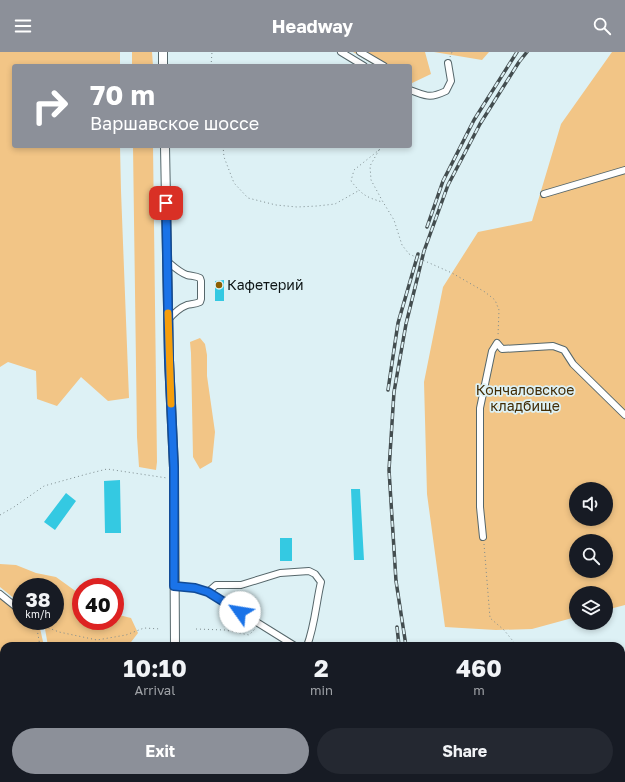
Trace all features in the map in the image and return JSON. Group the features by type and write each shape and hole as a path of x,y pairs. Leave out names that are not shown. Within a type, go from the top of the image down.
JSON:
{"main road":[{"path":"163,52 163,64"},
{"path":"165,148 168,320 174,479 174,642"}],"street":[{"path":"340,52 361,64"},
{"path":"360,52 381,64"},
{"path":"412,91 427,97 436,96 446,91 451,81 448,63"},
{"path":"544,194 625,170"},
{"path":"167,260 180,271 188,275 197,276 201,281 200,302 180,308 168,320"},
{"path":"483,537 480,507 480,408 492,351 497,343 502,349 553,346 564,350 573,364 625,415"},
{"path":"208,592 216,584 242,585 280,573 309,571 315,574 321,582 312,633 309,642"},
{"path":"174,586 195,588 208,592 288,642"},
{"path":"0,594 12,603"}],"path":[{"path":"211,64 212,52"},
{"path":"223,148 224,157 234,183 248,198 276,205 297,207 317,206 335,204 358,191"},
{"path":"378,150 354,170 351,181 358,191 367,197 383,202"},
{"path":"378,150 370,166 370,180 394,220 402,245 409,254 452,273 485,292 494,300 499,310 497,343"},
{"path":"0,515 44,486 107,469 174,479"},
{"path":"483,537 490,618 504,630 514,642"},
{"path":"196,629 225,630 249,635 260,625"},
{"path":"54,630 97,640 126,635 144,628 161,629"},
{"path":"37,630 39,642"}],"green space":[{"path":"0,52 120,52 120,64 12,64 12,148 120,148 129,398 108,401 81,377 57,406 37,399 36,371 8,362 0,367"},
{"path":"132,52 152,52 153,64 132,64"},
{"path":"353,52 425,52 431,74 412,83 412,64 373,64"},
{"path":"434,52 489,52 482,60"},
{"name":"Кончаловское кладбище","path":"612,52 625,52 625,605 613,608 613,586 569,586 569,619 532,629 496,630 445,627 427,494 424,382 443,287 478,232 532,221 561,124"},
{"path":"133,148 153,148 156,470 139,467 137,437"},
{"path":"200,338 205,344 207,355 207,376 215,432 212,462 200,469 193,457 190,342"},
{"path":"0,564 16,565 36,573 57,578 12,578 12,597 0,587"},
{"path":"64,583 72,589 72,630 124,630 124,616 131,618 138,633 131,642 47,642 45,630 64,630"},
{"path":"0,596 12,605 12,630 40,630 43,642 0,642"}],"building":[{"path":"224,280 224,301 215,301 215,281"},
{"path":"120,480 121,533 105,533 104,481"},
{"path":"351,489 360,489 364,560 354,560"},
{"path":"66,493 76,501 55,530 44,522"},
{"path":"280,538 292,538 292,561 280,561"}],"railway":[{"path":"427,227 443,181 474,120 517,52"},
{"path":"405,642 396,581 389,470 394,392 406,324 424,251 448,185 480,124 519,62 527,52"},
{"path":"388,390 398,323 418,254"},
{"path":"397,627 399,642"}],"slow traffic":[{"path":"168,313 171,404"}],"place":[{"name":"Кафетерий","path":"219,285"}],"route":[{"path":"166,203 169,360 174,468 174,586 195,588 208,592 240,612"}]}
